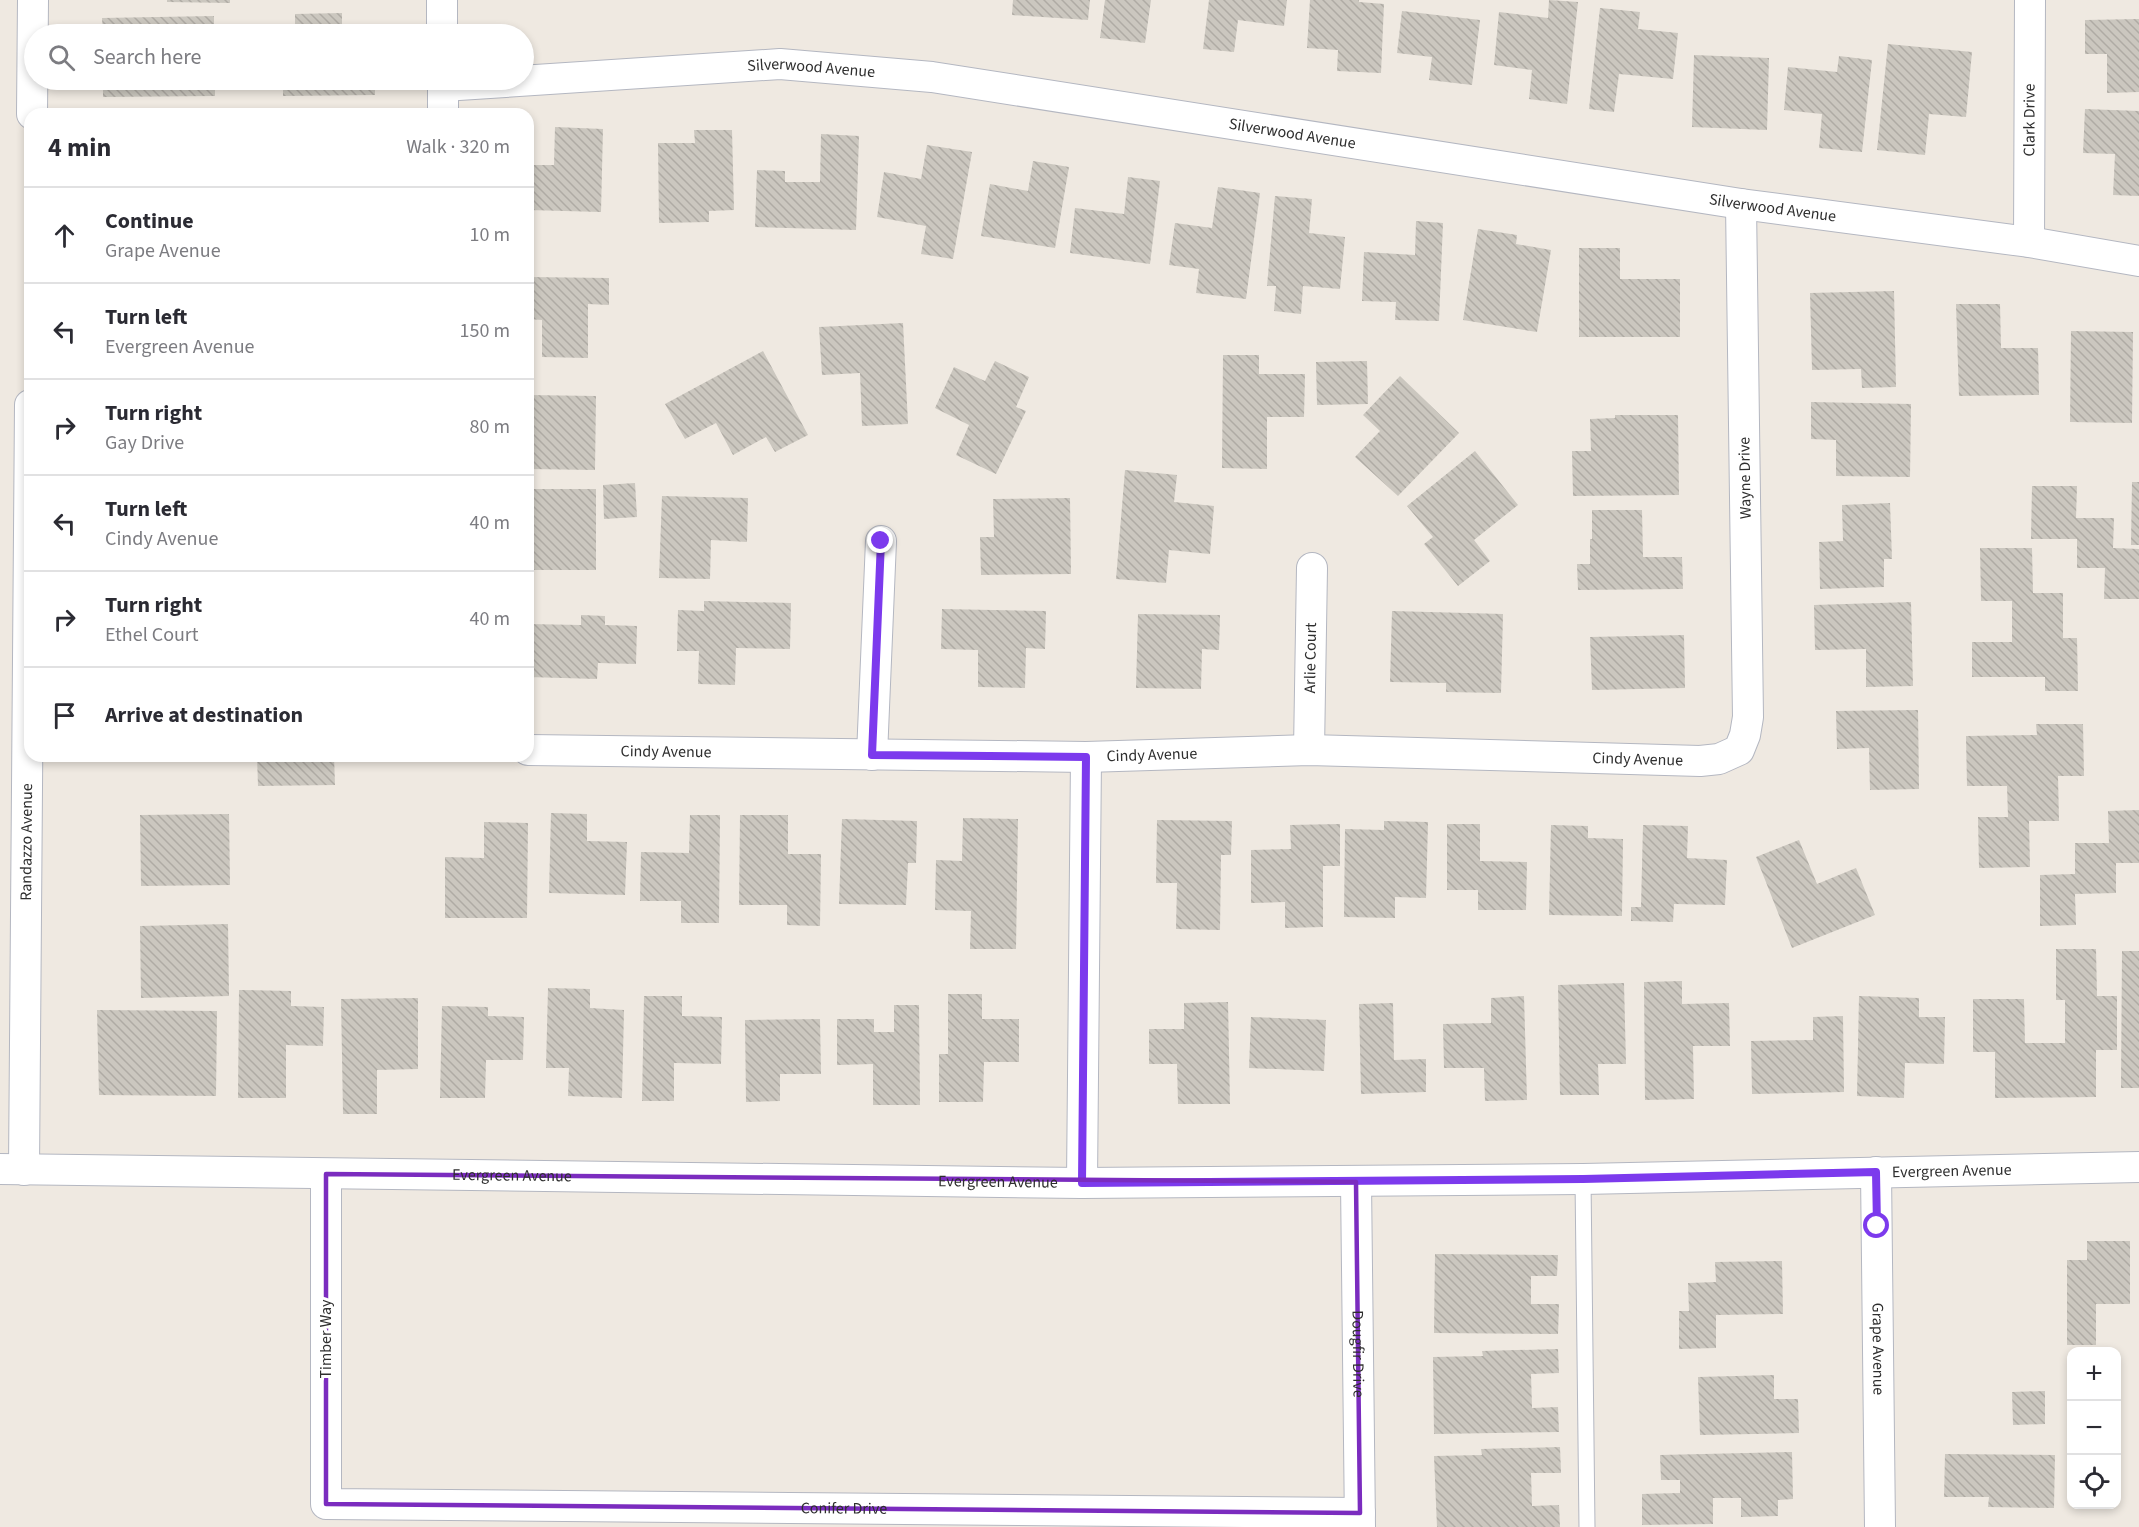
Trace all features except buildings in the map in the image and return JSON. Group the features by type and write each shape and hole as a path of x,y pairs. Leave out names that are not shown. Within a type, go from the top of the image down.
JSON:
{"street":[{"path":"33,0 33,24"},
{"path":"442,0 442,24"},
{"name":"Clark Drive","path":"2029,242 2030,0"},
{"name":"Silverwood Avenue","path":"534,85 780,64 921,76 1741,204 2029,242 2139,261"},
{"path":"32,90 32,108"},
{"name":"Silverwood Avenue","path":"443,93 478,90"},
{"name":"Wayne Drive","path":"1739,750 1745,735 1748,717 1741,204"},
{"path":"872,755 881,541"},
{"name":"Arlie Court","path":"1309,750 1312,568"},
{"name":"Randazzo Avenue","path":"12,1170 24,660"},
{"name":"Cindy Avenue","path":"534,750 1086,757 1309,750 1700,761 1719,759 1739,750"},
{"path":"1082,1183 1086,757"},
{"name":"Evergreen Avenue","path":"12,1170 1082,1183 1583,1179 2139,1167"},
{"name":"Grape Avenue","path":"1876,1172 1880,1527"},
{"name":"Timber Way","path":"326,1174 326,1504"},
{"name":"Dougfir Drive","path":"1356,1182 1360,1520"},
{"name":"Conifer Drive","path":"326,1504 1360,1520"}],"lane":[{"path":"1583,1179 1587,1527"}],"highlighted area":[{"path":"326,1174 1356,1182 1360,1513 326,1504"}],"route":[{"path":"881,541 872,755 1086,757 1082,1183 1583,1179 1876,1172 1877,1226"}]}
